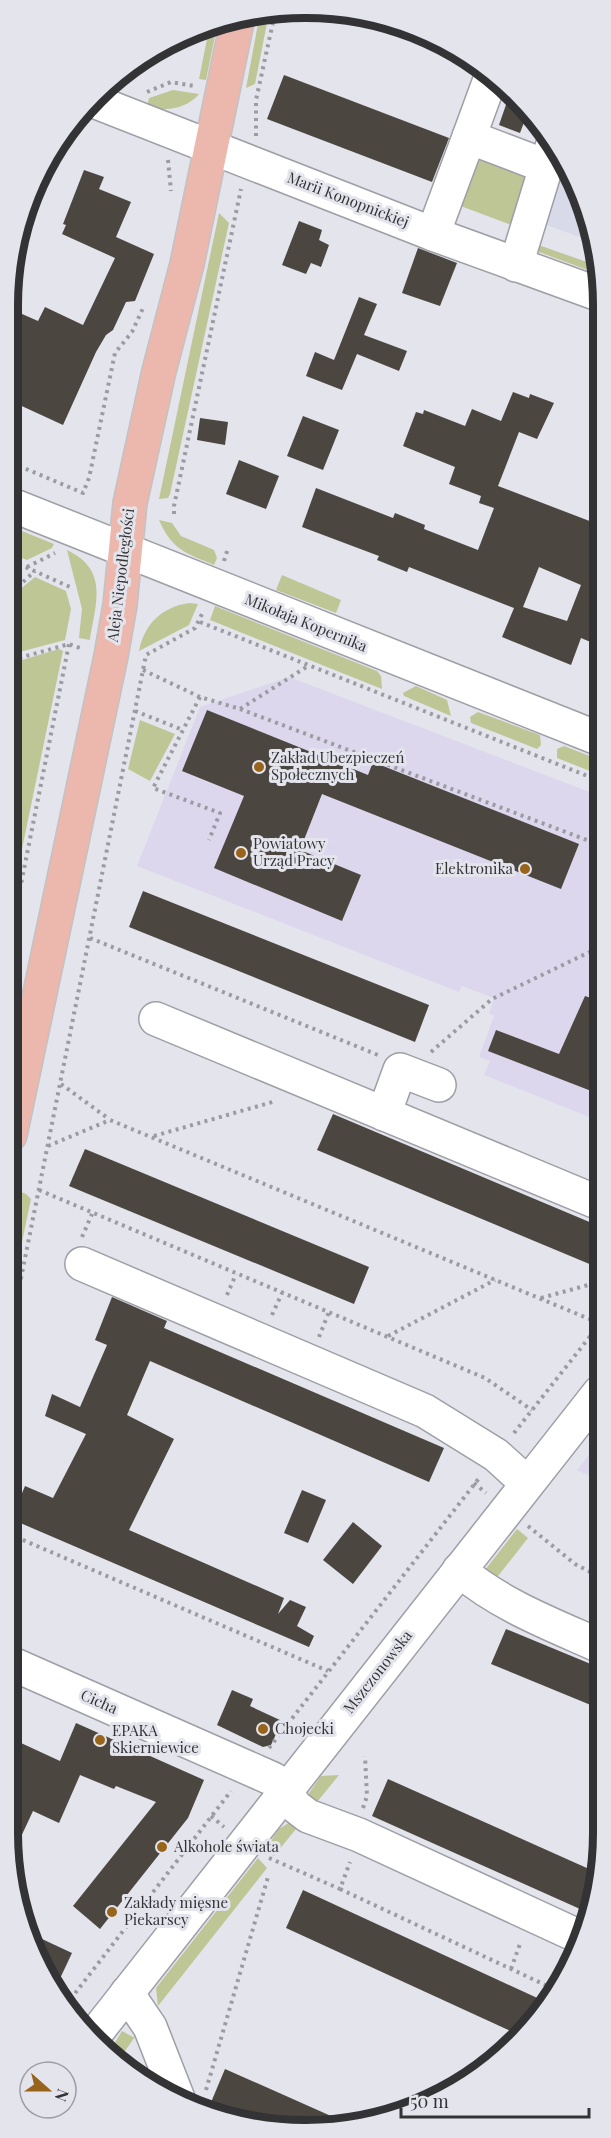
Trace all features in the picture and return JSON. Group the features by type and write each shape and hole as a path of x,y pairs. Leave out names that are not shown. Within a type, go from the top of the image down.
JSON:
{"main road":[{"name":"Aleja Niepodległości","path":"18,1097 111,656 134,483 159,371 187,264 236,27"}],"street":[{"path":"433,234 488,83"},
{"name":"Marii Konopnickiej","path":"100,104 433,234 592,293"},
{"path":"469,137 549,155 516,264"},
{"name":"Mikołaja Kopernika","path":"18,507 593,736"},
{"path":"156,1019 593,1201"},
{"path":"384,1114 400,1070 439,1085"},
{"path":"82,1264 425,1411 496,1455 527,1484"},
{"name":"Mszczonowska","path":"98,2031 593,1401"},
{"path":"459,1570 479,1587 511,1607 593,1643"},
{"name":"Cicha","path":"18,1666 273,1779 285,1790 295,1806 308,1816 360,1825 574,1934"},
{"path":"128,1993 190,2096"}],"path":[{"path":"255,140 256,100 273,20"},
{"path":"130,116 138,99 163,85 180,82 198,87"},
{"path":"174,514 241,184"},
{"path":"170,202 171,192 182,194"},
{"path":"18,466 83,493 89,478 115,353 132,332 146,302"},
{"path":"27,567 61,549"},
{"path":"18,563 70,587"},
{"path":"18,587 35,571"},
{"path":"18,1294 146,655 195,628 200,622 593,778"},
{"path":"18,658 69,644 88,651"},
{"path":"18,893 69,644"},
{"path":"240,709 308,666"},
{"path":"144,671 200,697 240,709 593,842"},
{"path":"200,697 153,788 220,813 209,840"},
{"path":"135,711 183,730"},
{"path":"90,938 384,1057"},
{"path":"430,1053 492,999 593,950"},
{"path":"61,1084 110,1120 593,1321"},
{"path":"48,1146 110,1120"},
{"path":"39,1190 485,1378 532,1410"},
{"path":"388,1336 495,1280"},
{"path":"540,1299 593,1284"},
{"path":"276,1741 593,1332"},
{"path":"539,1534 575,1564 592,1573 593,1578"},
{"path":"18,1538 328,1671"},
{"path":"340,1889 367,1796 365,1756"},
{"path":"71,1999 230,1792"},
{"path":"211,1816 230,1831"},
{"path":"278,1863 340,1889 548,1986"},
{"path":"193,2097 268,1877"}],"shaded area":[{"path":"556,166 571,195 585,239 536,221"},
{"path":"289,677 593,793 593,1119 484,1075 490,1061 479,1057 494,1016 489,1013 494,998 462,986 459,992 137,866 200,707"},
{"path":"593,1450 593,1477 577,1470"}],"green space":[{"path":"268,20 255,84 246,88 258,22"},
{"path":"216,32 206,80 199,79 208,35"},
{"path":"173,90 199,94 188,103 175,108 147,107 149,98"},
{"path":"496,156 528,177 519,228 450,202 475,159"},
{"path":"219,213 229,223 170,494 168,498 159,499"},
{"path":"530,242 590,263 591,271 531,249"},
{"path":"159,520 172,523 181,536 214,550 217,558 214,565 181,549 169,538"},
{"path":"18,529 54,544 52,548 27,560 18,556"},
{"path":"67,550 89,567 97,589 90,640 79,638 82,609"},
{"path":"282,575 341,600 336,613 276,590"},
{"path":"35,577 66,591 71,609 65,640 18,652 18,591"},
{"path":"189,603 198,604 189,625 139,651 145,633 156,618 170,608"},
{"path":"215,606 377,671 381,676 382,689 210,620"},
{"path":"59,649 63,651 18,868 18,661"},
{"path":"416,686 447,700 451,716 404,696 403,693"},
{"path":"478,712 540,735 541,745 537,749 471,723 470,717"},
{"path":"140,720 175,734 150,781 128,769"},
{"path":"564,746 593,757 593,772 557,758 557,749"},
{"path":"19,1191 31,1199 18,1261"},
{"path":"517,1529 528,1538 491,1585 485,1570"},
{"path":"339,1775 313,1807 309,1793 321,1776"},
{"path":"290,1822 300,1824 274,1856 266,1848 279,1829"},
{"path":"258,1858 267,1868 158,2006 156,1988"},
{"path":"122,2031 133,2037 137,2034 122,2055 113,2046"}],"building":[{"path":"284,75 449,138 432,182 267,119"},
{"path":"507,101 525,120 520,133 499,125"},
{"path":"84,170 104,177 99,189 131,202 116,237 154,254 135,301 126,302 113,330 106,335 96,352 63,425 18,404 18,312 38,321 45,307 83,325 115,258 62,234 66,225 63,224"},
{"path":"299,221 322,230 319,240 329,245 321,267 311,263 306,274 282,265"},
{"path":"418,248 457,263 440,306 402,293"},
{"path":"359,297 377,304 364,335 407,351 399,371 357,354 342,390 306,376 315,352 334,360"},
{"path":"513,392 529,398 530,394 554,403 537,439 519,432 498,486 593,522 593,643 581,638 571,665 502,637 514,608 409,567 407,572 377,560 379,556 302,527 316,488 393,518 395,513 425,525 424,529 478,550 494,508 479,503 481,496 449,484 455,467 403,446 416,412 423,414 424,410 465,426 472,409 501,421","holes":["539,567 581,585 567,621 523,607"]},
{"path":"303,416 339,430 323,470 287,456"},
{"path":"200,418 228,422 225,445 197,440"},
{"path":"239,460 279,476 266,509 226,494"},
{"path":"207,710 368,775 373,762 579,844 561,889 322,794 300,850 361,875 342,921 214,868 244,796 182,771"},
{"path":"143,891 429,1005 415,1042 129,927"},
{"path":"585,996 593,999 593,1092 488,1051 496,1030 559,1054"},
{"path":"333,1114 593,1223 593,1265 317,1150"},
{"path":"85,1149 369,1267 354,1304 69,1186"},
{"path":"112,1297 167,1321 164,1328 444,1448 429,1482 150,1361 127,1415 174,1439 129,1530 284,1598 278,1614 290,1600 306,1607 297,1626 314,1636 309,1647 18,1522 18,1502 25,1486 53,1498 86,1434 45,1416 52,1394 80,1407 107,1345 95,1340"},
{"path":"302,1490 326,1500 308,1543 284,1533"},
{"path":"353,1522 382,1546 353,1584 323,1560"},
{"path":"506,1629 593,1665 593,1706 491,1664"},
{"path":"232,1690 253,1699 250,1706 282,1721 271,1745 263,1747 217,1725"},
{"path":"76,1723 204,1780 188,1818 100,1929 73,1906 156,1802 116,1786 114,1789 80,1775 59,1823 33,1811 19,1842 18,1742 60,1761"},
{"path":"388,1779 591,1870 582,1910 372,1816"},
{"path":"303,1890 540,1999 513,2032 286,1928"},
{"path":"38,1937 72,1953 59,1980"},
{"path":"225,2069 336,2118 306,2120 268,2118 210,2104"}],"place":[{"name":"Zakład Ubezpieczeń Społecznych","path":"259,767"},
{"name":"Powiatowy Urząd Pracy","path":"241,853"},
{"name":"Elektronika","path":"525,869"},
{"name":"Chojecki","path":"263,1729"},
{"name":"EPAKA Skierniewice","path":"100,1740"},
{"name":"Alkohole świata","path":"162,1847"},
{"name":"Zakłady mięsne Piekarscy","path":"112,1912"}]}
